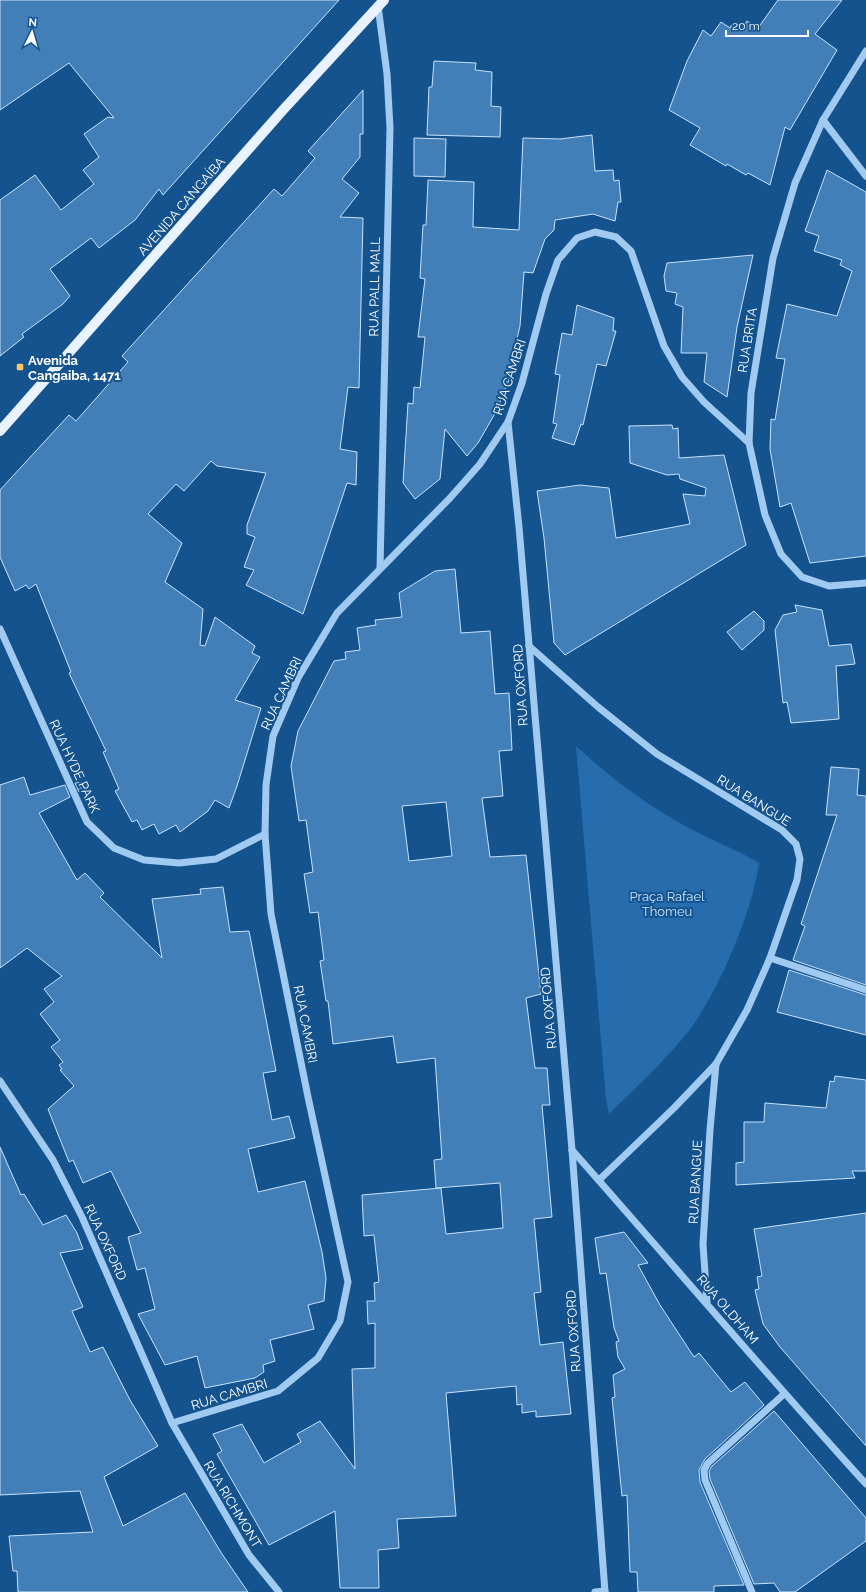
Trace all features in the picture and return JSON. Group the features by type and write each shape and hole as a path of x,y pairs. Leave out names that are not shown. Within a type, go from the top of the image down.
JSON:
{"main road":[{"name":"AVENIDA CANGAÍBA","path":"0,431 283,110 381,3"}],"street":[{"name":"RUA PALL MALL","path":"380,568 390,128 381,3"},
{"name":"RUA BRITA","path":"866,51 823,120 795,183 773,258 751,393 749,443 765,516 781,554 802,578 829,586 866,583"},
{"path":"823,120 866,176"},
{"name":"RUA CAMBRI","path":"172,1423 278,1391 318,1358 340,1321 348,1282 308,1097 271,914 265,834 266,785 273,736 298,678 337,613 450,498 480,464 508,422 522,383 546,294 558,260 577,238 595,232 616,237 631,251 664,346 682,377 704,402 749,443"},
{"name":"RUA OXFORD","path":"508,422 530,646 572,1150 605,1591"},
{"name":"RUA HYDE PARK","path":"0,629 87,822 114,848 144,860 179,863 216,859 265,834"},
{"name":"RUA BANGUE","path":"530,646 598,707 656,754 782,830 796,844 800,859 797,880 770,958 747,1010 716,1064 674,1108 599,1180"},
{"path":"770,958 866,990"},
{"name":"RUA BANGUE","path":"707,1302 703,1244 708,1189 710,1130 716,1064"},
{"name":"RUA OXFORD","path":"0,1081 53,1160 110,1278 172,1423"},
{"name":"RUA OLDHAM","path":"572,1150 707,1302 784,1394 866,1484"},
{"path":"752,1592 705,1480 704,1470 708,1463 784,1394"},
{"name":"RUA RICHMONT","path":"172,1423 249,1555 279,1592"},
{"path":"596,1592 605,1591"}],"green space":[{"name":"Praça Rafael Thomeu","path":"576,746 602,769 657,809 687,827 759,863 749,904 741,928 732,952 710,997 687,1033 669,1054 609,1114 606,1099"}],"building":[{"path":"0,0 339,0 163,195 159,189 135,220 99,248 91,238 50,269 70,296 63,304 22,334 24,337 0,356 0,200 35,175 61,210 94,184 83,170 99,157 84,134 108,117 114,118 69,63 0,110"},
{"path":"778,0 842,0 815,34 837,50 790,130 785,127 770,185 748,173 746,175 727,164 726,166 690,145 700,128 669,110 687,61 703,30 711,36 721,22 730,28 732,24 741,30 747,21 758,28"},
{"path":"434,61 476,63 475,70 492,72 491,106 501,107 500,137 427,135 429,87 432,87"},
{"path":"363,90 363,134 360,134 360,157 342,179 359,193 340,217 363,218 359,388 348,387 340,449 357,452 356,485 347,483 303,614 246,585 254,570 244,567 255,537 247,534 247,525 266,473 217,466 211,461 184,491 176,484 148,514 182,543 165,582 203,609 200,645 205,646 215,617 255,646 252,653 260,657 235,700 261,708 229,808 215,800 208,811 180,832 176,825 159,834 154,824 142,830 137,820 132,822 115,791 119,789 103,752 106,751 69,673 71,672 36,584 29,589 26,585 15,591 0,557 0,490 69,415 76,421 128,362 122,356 274,189 282,196 315,158 308,151"},
{"path":"592,135 595,171 613,170 614,181 619,180 621,202 618,202 615,221 593,214 555,220 554,230 545,239 533,273 524,272 520,326 514,351 520,352 497,410 478,443 467,456 445,429 440,479 415,499 403,483 408,403 413,404 414,387 420,388 425,337 418,337 425,279 420,278 423,225 426,225 428,180 474,182 473,227 519,230 523,138 560,139"},
{"path":"414,138 446,139 445,177 414,176"},
{"path":"827,170 866,192 866,556 810,563 791,503 780,507 770,449 771,419 775,420 785,359 776,358 787,304 837,316 852,271 840,265 842,260 814,251 819,236 805,231"},
{"path":"753,255 737,327 727,397 704,382 707,353 681,353 683,307 675,304 677,293 666,291 664,276 667,263"},
{"path":"577,305 614,318 613,331 616,331 606,366 597,364 583,425 581,424 574,445 552,438 557,424 553,423 560,375 555,374 562,333 572,335"},
{"path":"672,425 673,429 678,428 679,458 724,455 746,545 565,655 554,643 544,538 537,491 580,485 609,488 616,538 690,524 683,494 705,496 706,488 680,479 679,474 667,475 630,463 629,426"},
{"path":"455,569 461,633 490,631 495,694 509,693 512,750 499,751 503,796 482,798 490,857 526,855 541,994 526,998 535,1068 547,1068 550,1105 542,1105 552,1217 534,1219 541,1292 534,1293 540,1345 563,1342 571,1414 536,1417 536,1411 522,1413 522,1404 517,1405 516,1386 446,1393 456,1516 397,1519 399,1548 378,1550 379,1588 340,1588 335,1511 269,1545 217,1454 222,1451 213,1434 242,1424 264,1463 301,1442 297,1434 320,1421 355,1469 352,1369 375,1368 375,1323 368,1324 367,1301 375,1301 374,1283 379,1282 374,1235 364,1236 362,1195 441,1188 446,1234 503,1228 500,1183 436,1188 434,1160 442,1159 435,1058 397,1063 393,1036 333,1044 328,1001 326,1001 320,961 324,960 318,912 310,913 304,874 313,872 306,820 299,821 291,766 298,731 334,661 346,659 345,652 360,650 357,628 376,625 375,620 402,617 399,593 435,571","holes":["446,802 452,856 409,861 402,806"]},
{"path":"795,605 822,610 829,646 851,644 855,664 836,666 839,719 791,723 787,702 783,703 775,630 783,615 797,612"},
{"path":"754,611 764,621 764,630 742,650 727,632"},
{"path":"831,767 859,769 857,795 866,796 866,985 793,960 805,926 801,924 837,815 826,815"},
{"path":"24,777 30,795 65,785 70,797 39,813 77,880 85,873 104,893 100,897 162,958 152,899 201,894 200,889 223,887 230,932 249,931 276,1071 263,1073 272,1120 289,1116 295,1138 248,1149 258,1192 305,1181 322,1252 326,1278 324,1301 308,1305 314,1329 270,1340 275,1361 263,1365 264,1372 255,1378 205,1388 197,1356 165,1365 138,1314 155,1309 145,1268 137,1270 128,1237 141,1233 111,1171 83,1183 73,1160 69,1162 48,1109 74,1086 60,1070 62,1069 59,1065 63,1062 51,1047 60,1040 40,1014 54,1002 44,989 62,976 27,948 0,968 0,785"},
{"path":"79,782 82,790 79,792 75,783"},
{"path":"789,970 866,995 866,1035 777,1012"},
{"path":"835,1076 866,1080 866,1171 852,1171 855,1178 736,1185 736,1163 744,1162 744,1122 764,1122 765,1103 826,1108 830,1081 834,1082"},
{"path":"0,1147 21,1195 24,1194 43,1225 66,1215 77,1233 83,1249 60,1253 83,1307 72,1311 90,1352 103,1347 130,1400 158,1446 104,1477 123,1526 185,1493 222,1554 248,1592 18,1592 17,1571 13,1571 9,1536 93,1532 80,1491 0,1495"},
{"path":"866,1213 866,1446 780,1347 763,1324 755,1290 759,1289 757,1277 762,1276 754,1229"},
{"path":"624,1232 648,1263 638,1265 660,1305 694,1357 699,1353 731,1392 745,1382 764,1405 705,1459 699,1470 700,1482 744,1585 714,1586 714,1592 638,1592 637,1572 630,1572 627,1495 622,1496 612,1398 615,1397 613,1375 625,1369 618,1357 616,1342 619,1341 614,1328 606,1273 600,1274 595,1238"},
{"path":"774,1411 866,1518 866,1541 795,1592 780,1592 774,1583 754,1584 710,1479 709,1471 712,1466"}],"place":[{"name":"Avenida Cangaiba, 1471","path":"20,367"}]}
